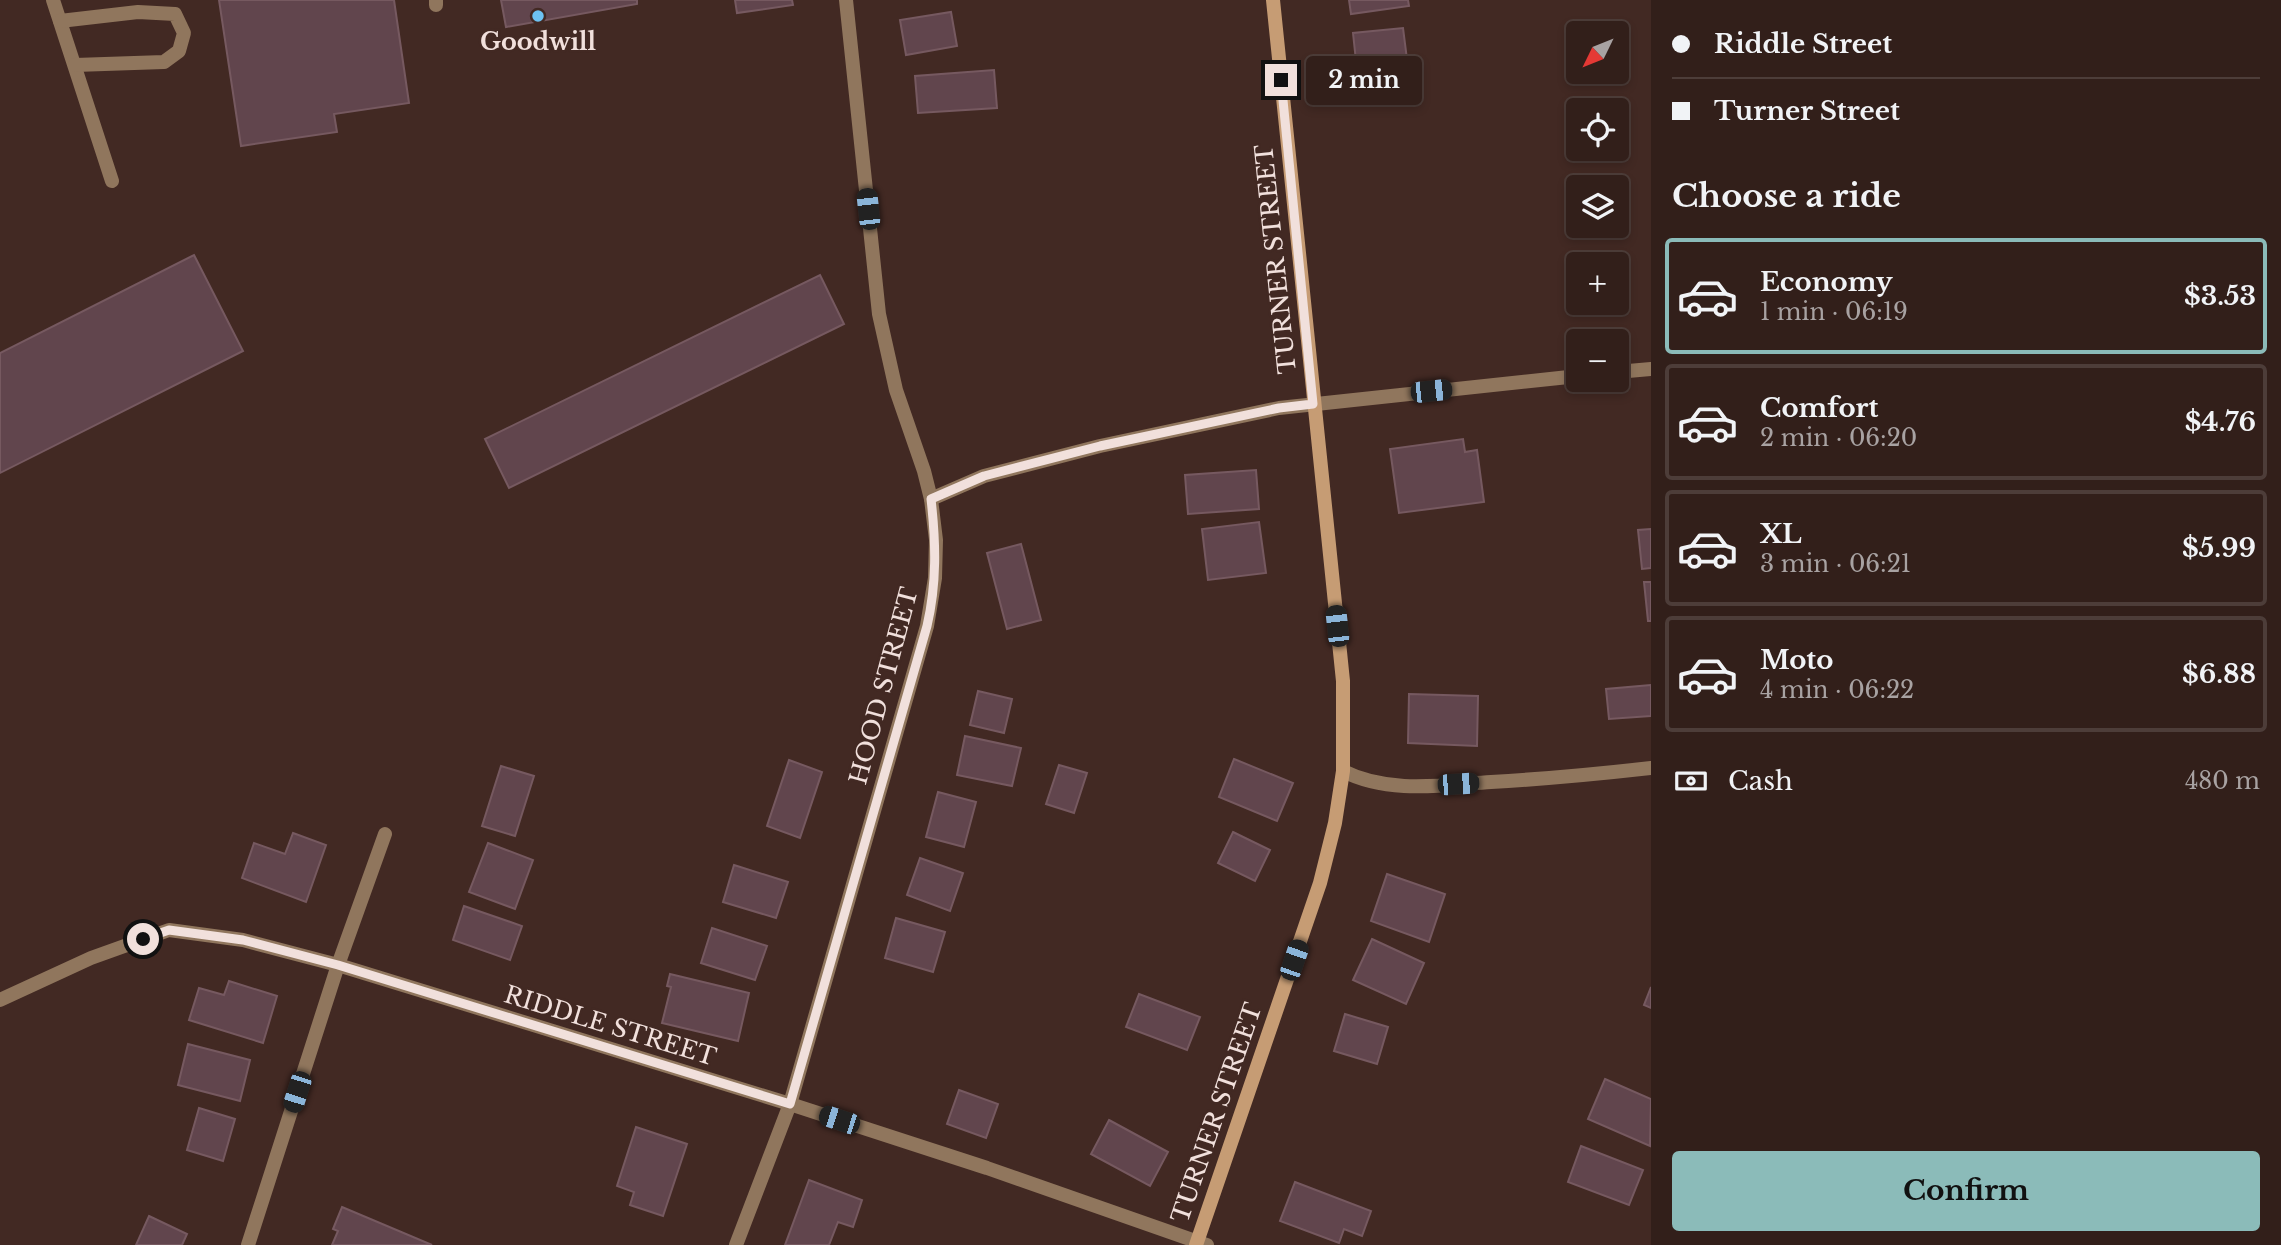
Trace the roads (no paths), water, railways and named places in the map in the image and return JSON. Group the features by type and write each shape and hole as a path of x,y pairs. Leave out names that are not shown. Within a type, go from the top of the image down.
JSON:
{"street":[{"path":"53,0 112,181"},
{"name":"HOOD STREET","path":"736,1245 790,1104 927,626 935,578 936,540 931,499 896,390 879,314 846,0"},
{"name":"TURNER STREET","path":"1200,1244 1320,883 1335,823 1343,771 1343,681 1273,0"},
{"path":"60,21 138,12 175,14 184,33 179,51 164,62 75,65"},
{"path":"1629,371 1651,369"},
{"path":"931,499 984,476 1100,446 1279,408 1566,377"},
{"path":"1343,771 1352,776 1403,787 1569,777 1651,768"},
{"path":"248,1245 338,965 385,834"},
{"name":"RIDDLE STREET","path":"0,1000 91,958 169,930 243,940 338,965 790,1104 987,1168 1200,1244"}],"place":[{"name":"Goodwill","path":"538,16"}]}
